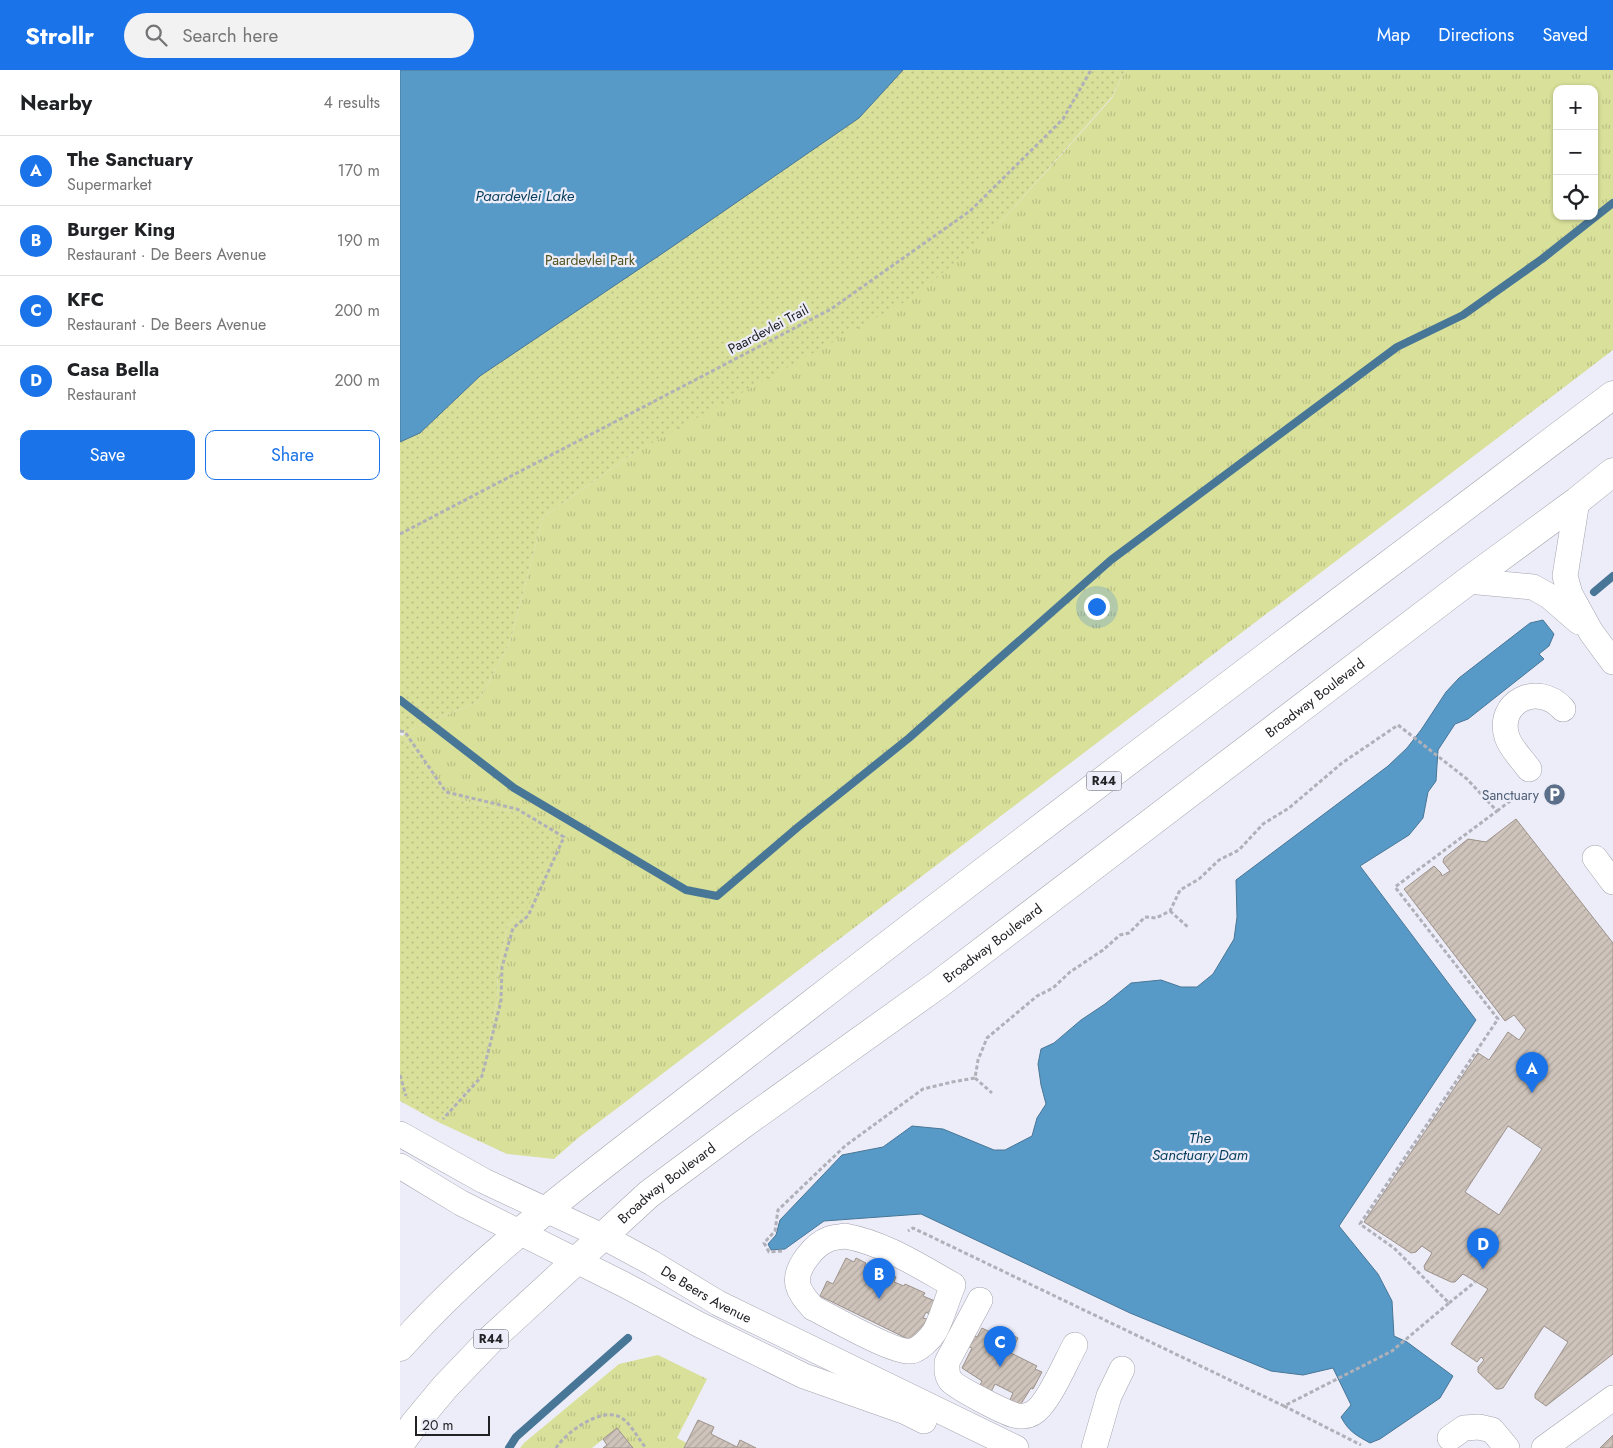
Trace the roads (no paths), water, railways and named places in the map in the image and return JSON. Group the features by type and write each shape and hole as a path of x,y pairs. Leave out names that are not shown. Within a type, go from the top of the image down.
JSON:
{"main road":[{"name":"R44","path":"400,1347 424,1320 480,1265 545,1210 928,913 1613,396"},
{"name":"Broadway Boulevard","path":"400,1444 445,1387 492,1339 648,1194 939,984 1613,472"}],"street":[{"path":"1577,501 1565,576 1570,594 1591,632 1613,662"},
{"path":"1468,581 1533,587 1550,596 1591,632"},
{"path":"1526,780 1507,739 1506,721 1509,712 1514,705 1530,696 1548,698 1556,702 1563,709"},
{"path":"1595,858 1613,882"},
{"name":"De Beers Avenue","path":"400,1134 484,1181 602,1236 652,1262 718,1303 1016,1448"},
{"name":"De Beers Avenue","path":"400,1166 461,1203 804,1376 906,1412 983,1448"},
{"path":"845,1236 860,1239 886,1249 953,1285 935,1331 924,1344 913,1351 904,1351 890,1347 813,1308 804,1298 797,1284 800,1269 812,1250 828,1239 845,1236"},
{"path":"980,1300 947,1362 946,1373 951,1382 963,1391 1015,1416 1027,1416 1035,1413 1043,1404 1075,1344"},
{"path":"1094,1448 1110,1396 1122,1369"},
{"path":"1076,1448 1110,1396"},
{"path":"1544,1448 1613,1398"},
{"path":"1450,1438 1464,1428 1479,1427 1492,1430 1507,1448"}],"water":[{"name":"Paardevlei Lake","path":"400,70 903,70 859,118 480,376 420,433 400,442"},
{"name":"The Sanctuary Dam","path":"1543,620 1554,634 1549,646 1539,654 1544,659 1468,719 1455,724 1438,750 1436,781 1428,792 1423,818 1409,835 1360,866 1476,1020 1339,1226 1378,1274 1392,1301 1394,1336 1407,1342 1453,1376 1440,1398 1380,1439 1370,1443 1353,1433 1341,1417 1351,1405 1333,1368 1303,1375 1271,1371 1130,1313 921,1214 824,1221 785,1249 771,1250 768,1244 776,1235 780,1220 842,1155 883,1147 912,1126 943,1129 994,1150 1005,1150 1032,1136 1037,1118 1046,1104 1038,1064 1041,1049 1054,1043 1081,1020 1131,983 1161,980 1181,987 1197,987 1213,974 1234,939 1237,917 1236,880 1388,766 1407,748 1446,692 1459,678 1530,623"}],"waterway":[{"path":"400,700 514,788 686,890 717,896 798,827 909,738 1111,560 1397,347 1463,315 1542,259 1613,203"},
{"path":"1594,592 1613,576"},
{"path":"509,1448 516,1437 628,1338"}],"place":[{"name":"Sanctuary","path":"1555,795"},
{"name":"The Sanctuary","path":"1532,1093"},
{"name":"Casa Bella","path":"1483,1269"},
{"name":"Burger King","path":"879,1299"},
{"name":"KFC","path":"1000,1367"}],"park label":[{"name":"Paardevlei Park","path":"590,260"}]}
